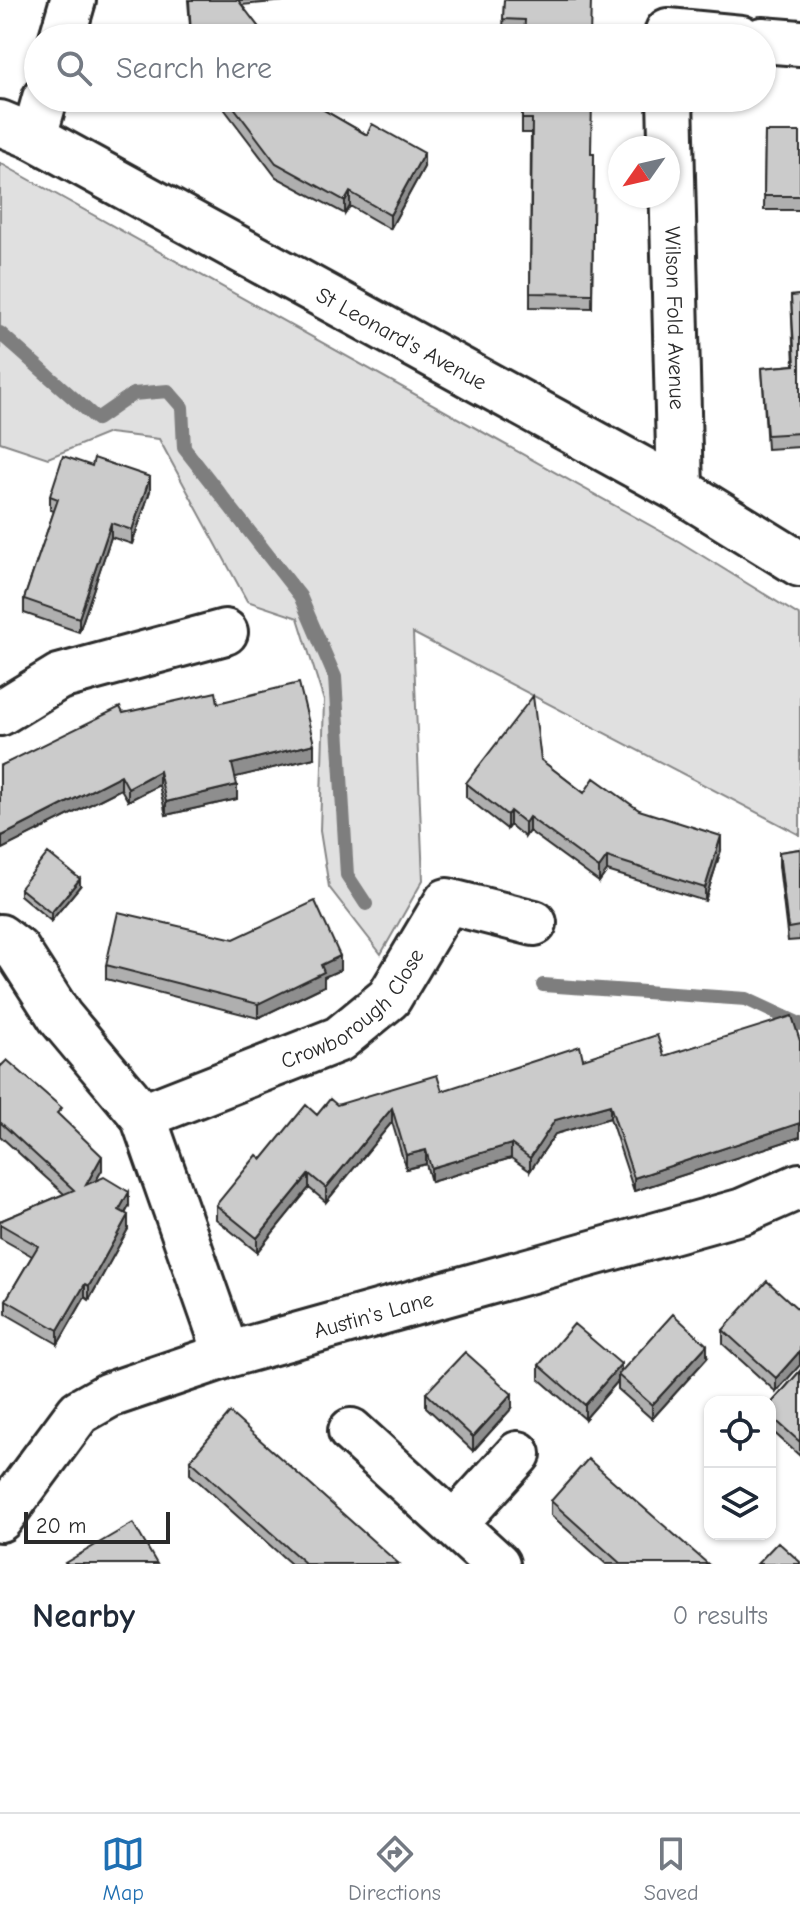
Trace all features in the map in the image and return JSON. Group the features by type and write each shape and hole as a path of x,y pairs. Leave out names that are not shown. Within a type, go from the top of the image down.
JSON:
{"street":[{"path":"66,24 73,0"},
{"path":"776,41 800,43"},
{"name":"Wilson Fold Avenue","path":"670,112 680,490"},
{"name":"St Leonard's Avenue","path":"26,119 680,490 800,564"},
{"path":"0,713 59,677 225,632"},
{"name":"Crowborough Close","path":"143,1116 339,1039 389,998 447,901 534,923"},
{"path":"0,937 17,950 60,1017 143,1116 227,1355"},
{"name":"Austin's Lane","path":"0,1519 79,1412 109,1395 227,1355 743,1211 800,1186"},
{"path":"351,1431 497,1564"},
{"path":"454,1524 518,1454"}],"shaded area":[{"path":"0,163 680,542 800,616 800,835 413,633 423,880 381,954 329,887 320,831 324,701 298,618 247,601 159,439 109,433 48,458 0,442"}],"building":[{"path":"189,0 238,0 256,24 190,24"},
{"path":"504,0 591,0 590,24 525,24 525,20 503,19"},
{"path":"238,112 327,112 367,135 372,124 424,153 390,215 350,192 345,201 276,163"},
{"path":"522,112 592,112 592,294 530,293 532,119 522,119"},
{"path":"765,132 800,132 800,196 764,196"},
{"path":"800,295 800,433 767,435 762,368 795,365 791,296"},
{"path":"63,456 92,466 94,458 150,477 132,530 111,523 79,618 24,599 58,499 50,496"},
{"path":"299,683 314,744 232,764 237,785 166,802 159,771 128,788 121,775 2,836 0,834 0,766 120,707 123,713 216,692 218,703"},
{"path":"533,696 541,760 584,793 594,778 639,810 721,836 705,888 607,857 599,868 529,817 525,823 510,811 507,815 466,783"},
{"path":"800,849 800,926 788,928 779,852"},
{"path":"48,853 80,879 51,913 20,888"},
{"path":"315,901 340,956 321,965 324,972 258,1004 106,965 118,912 234,939"},
{"path":"792,1016 800,1041 800,1123 634,1178 610,1105 555,1120 530,1158 511,1144 431,1168 426,1150 406,1155 392,1108 326,1188 309,1174 257,1238 216,1205 257,1155 262,1159 306,1105 317,1115 330,1099 337,1105 437,1075 442,1091 580,1046 583,1059 657,1035 664,1056"},
{"path":"7,1060 62,1108 57,1113 102,1156 86,1185 104,1177 129,1192 119,1210 128,1215 89,1286 85,1284 58,1330 6,1300 38,1246 0,1224 0,1221 74,1190 0,1122 0,1065"},
{"path":"767,1281 800,1311 800,1351 776,1378 723,1330"},
{"path":"673,1314 707,1345 652,1405 618,1375"},
{"path":"574,1324 621,1364 585,1405 539,1365"},
{"path":"465,1352 512,1394 473,1437 426,1393"},
{"path":"800,1371 800,1442 776,1420 776,1398"},
{"path":"230,1413 399,1564 306,1564 190,1460"},
{"path":"588,1459 708,1564 621,1564 551,1501"},
{"path":"133,1523 157,1564 65,1563"},
{"path":"778,1542 800,1562 800,1564 757,1564"}],"waterway":[{"path":"0,333 97,419 133,394 168,391 182,407 184,448 300,596 335,677 347,875 366,904"},
{"path":"543,985 746,999 800,1024"}]}
